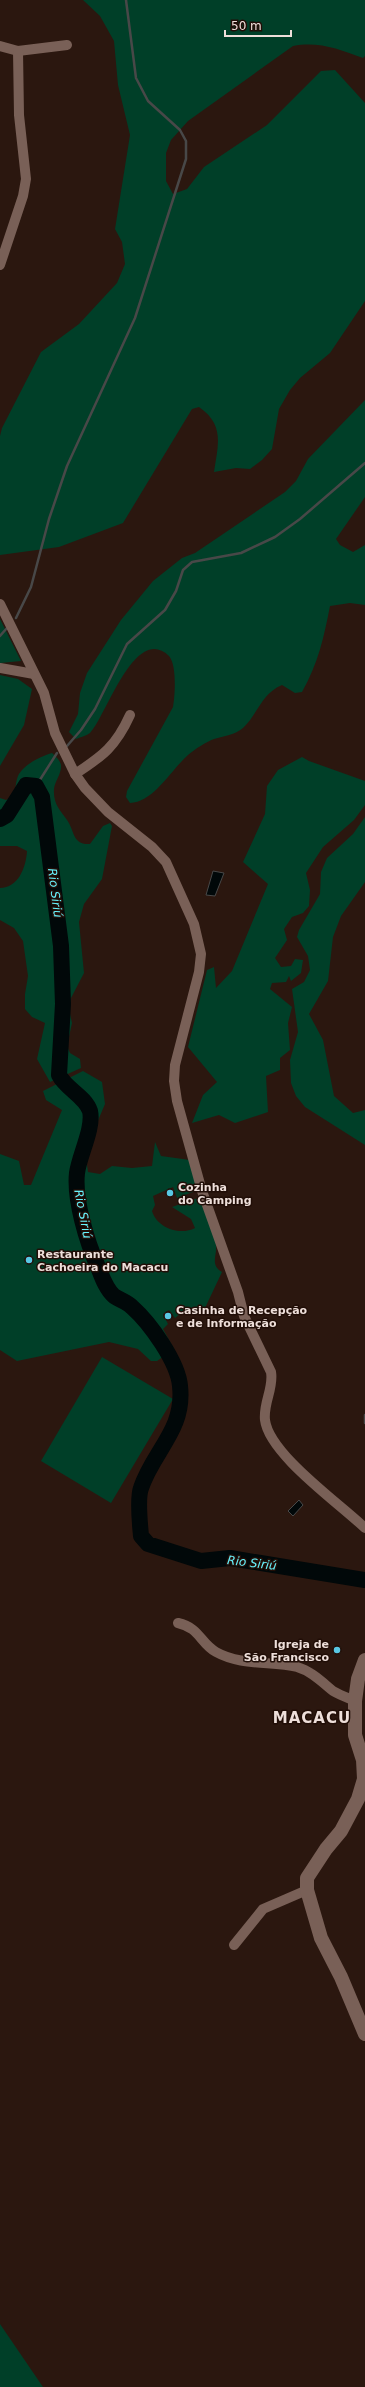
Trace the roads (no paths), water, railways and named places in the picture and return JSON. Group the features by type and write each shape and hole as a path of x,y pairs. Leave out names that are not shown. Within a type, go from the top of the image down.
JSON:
{"street":[{"path":"0,46 18,51 68,45"},
{"path":"0,265 23,196 26,179 19,115 18,51"},
{"path":"0,604 17,634 44,693 55,733 75,774 84,788 108,812 152,847 166,862 174,874 194,924 201,954 199,972 175,1065 174,1081 200,1184 238,1292 244,1316 271,1372 272,1380 264,1418 267,1429 283,1454 365,1528"},
{"path":"0,668 34,674"},
{"path":"75,774 110,749 122,733 130,715"},
{"path":"178,1623 193,1628 207,1646 217,1653 245,1661 299,1667 309,1672 335,1692 355,1701"},
{"path":"365,1660 358,1679 355,1701 355,1734 363,1760 364,1779 358,1799 341,1832 326,1849 307,1878 307,1890 321,1938 341,1977 365,2034"},
{"path":"234,1945 263,1909 307,1890"}],"waterway":[{"path":"16,618 31,587 49,519 67,466 135,318 186,159 186,141 180,130 148,101 136,78 126,0"},
{"path":"67,746 81,730 95,709 127,644 165,610 176,591 183,570 192,562 241,553 275,537 300,519 365,463"},
{"path":"0,636 7,628"},
{"path":"36,786 57,753"},
{"name":"Rio Siriú","path":"0,819 7,815 26,785 36,786 42,797 61,946 63,1004 59,1075 62,1080 88,1106 91,1118 77,1173 77,1196 82,1221 94,1257 106,1286 114,1296 132,1307 155,1333 169,1355 178,1376 180,1386 178,1415 167,1440 146,1475 141,1488 139,1505 141,1536 148,1544 201,1561 230,1558 365,1580"},
{"path":"365,1415 365,1423"}],"place":[{"name":"Cozinha do Camping","path":"170,1193"},
{"name":"Restaurante Cachoeira do Macacu","path":"29,1260"},
{"name":"Casinha de Recepção e de Informação","path":"168,1316"},
{"name":"Igreja de São Francisco","path":"337,1650"}],"district":[{"name":"MACACU","path":"312,1718"}]}
